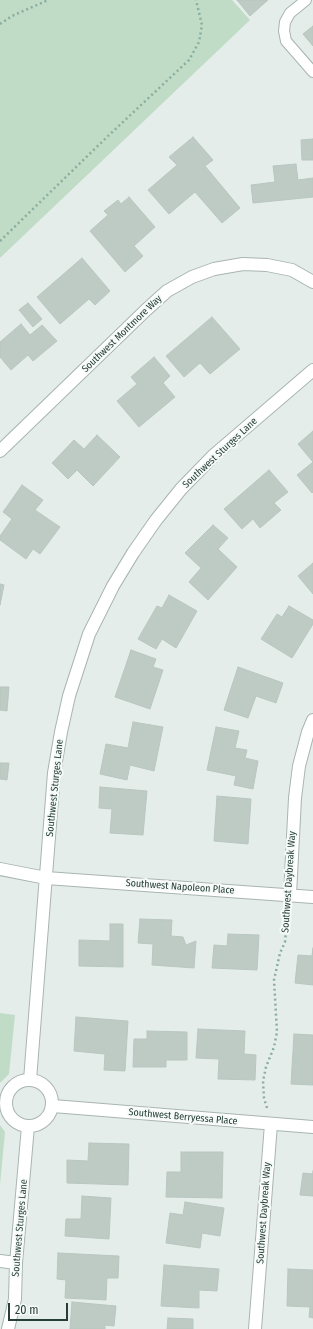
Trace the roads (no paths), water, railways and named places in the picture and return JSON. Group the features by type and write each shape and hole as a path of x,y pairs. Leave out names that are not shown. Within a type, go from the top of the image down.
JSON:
{"street":[{"name":"Southwest Montmore Way","path":"0,451 146,310 167,291 192,277 214,268 243,264 267,265 292,270 313,282"},
{"name":"Southwest Sturges Lane","path":"30,1080 54,773 69,696 89,634 113,586 136,547 181,489 214,455 313,370"},
{"name":"Southwest Daybreak Way","path":"290,895 295,798 299,766 308,732 313,720"},
{"path":"0,869 46,878"},
{"name":"Southwest Napoleon Place","path":"46,878 313,897"},
{"path":"30,1080 46,1086 52,1096 53,1106 48,1117 40,1124 28,1126 19,1124 11,1118 6,1103 8,1094 14,1086 22,1081 30,1080"},
{"name":"Southwest Berryessa Place","path":"53,1106 313,1127"},
{"name":"Southwest Daybreak Way","path":"255,1329 270,1124"},
{"name":"Southwest Sturges Lane","path":"8,1329 14,1299 28,1126"},
{"path":"0,1261 16,1263"}],"lane":[{"path":"306,0 290,14 285,22 284,31 286,41 313,72"}]}
